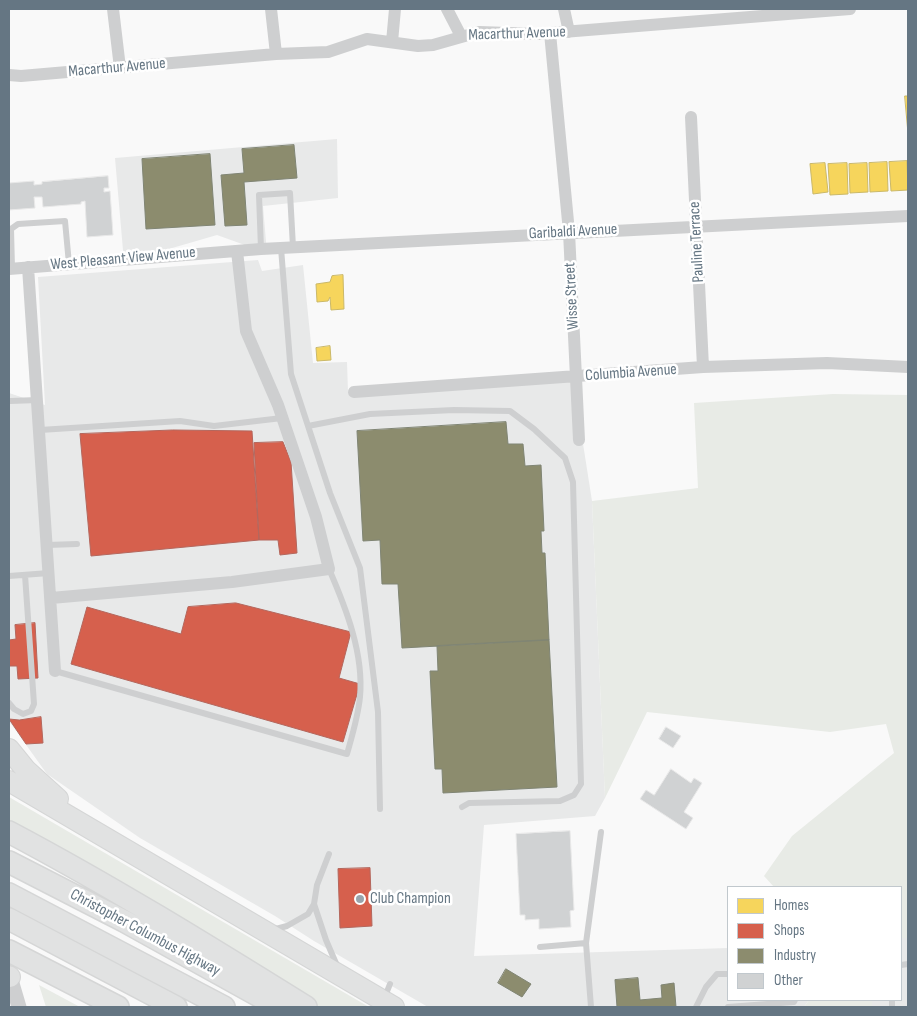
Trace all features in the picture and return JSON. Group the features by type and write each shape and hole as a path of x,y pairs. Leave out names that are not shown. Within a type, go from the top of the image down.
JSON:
{"highway":[{"path":"9,749 26,770 71,810 167,872"},
{"path":"9,781 342,976 389,997"},
{"path":"9,832 85,872 179,927 306,1007"},
{"name":"Christopher Columbus Highway","path":"9,862 116,917 279,1007"},
{"name":"Christopher Columbus Highway","path":"9,894 224,1007"},
{"path":"9,918 176,1007"},
{"path":"9,951 118,1007"}],"street":[{"path":"113,9 120,68"},
{"path":"271,9 276,54"},
{"path":"392,42 395,9"},
{"path":"447,9 462,36"},
{"path":"564,9 569,32"},
{"name":"Macarthur Avenue","path":"9,75 21,76 276,54 328,52 367,39 425,45 479,32 569,32 711,14 850,9"},
{"name":"Wisse Street","path":"550,33 569,232 579,440"},
{"name":"Pauline Terrace","path":"691,116 704,367"},
{"name":"Garibaldi Avenue","path":"237,251 569,232 908,216"},
{"path":"51,598 232,582 329,570 316,517 282,418 246,331 237,251"},
{"name":"West Pleasant View Avenue","path":"10,268 237,251"},
{"path":"28,267 55,671"},
{"name":"Columbia Avenue","path":"354,392 704,367 827,363 908,367"},
{"path":"9,975 19,1007"}],"lane":[{"path":"261,249 259,196 290,193 287,247 288,357 293,384 360,568 378,712 380,809"},
{"path":"10,268 10,229 18,224 66,221 69,264"},
{"path":"10,402 38,400"},
{"path":"308,426 370,414 454,410 510,411 534,429 565,458 573,482 581,784 574,795 560,801 469,803 462,807"},
{"path":"40,430 180,421 214,426 282,418"},
{"path":"47,544 77,544"},
{"path":"55,671 347,754 360,698 360,679 351,628 329,570"},
{"path":"9,576 49,573"},
{"path":"9,703 14,709 23,714 31,711 34,704 25,574"},
{"path":"591,1007 586,943 601,832"},
{"path":"266,931 287,926 308,914 314,904 317,885 329,854"},
{"path":"314,904 326,940 342,976"},
{"path":"540,947 586,943"},
{"path":"696,1007 706,987 717,974 727,974"},
{"path":"728,1007 794,1001"}],"shaded area":[{"path":"337,139 338,198 263,206 267,253 217,235 124,262 115,158"},
{"path":"258,260 262,271 303,265 313,363 347,362 348,392 573,380 592,501 605,798 595,816 484,825 474,956 727,948 727,1001 808,1001 804,1007 428,1007 140,838 47,774 9,721 9,393 45,405 38,277"},
{"path":"833,394 908,395 908,938 902,938 902,886 773,886 764,876 792,836 894,753 886,724 830,732 647,712 605,798 592,501 698,488 694,403"},
{"path":"9,797 369,1007 320,1007 193,924 9,823"},
{"path":"902,938 908,938 908,1007 872,1007 872,1001 902,1001"},
{"path":"39,985 80,1007 46,1007"},
{"path":"808,1001 872,1001 872,1007 804,1007"}],"building: Homes":[{"path":"905,96 908,96 908,133"},
{"path":"907,161 908,190 891,191 889,162"},
{"path":"887,162 888,191 870,192 869,163"},
{"path":"825,163 828,192 813,194 810,164"},
{"path":"847,163 848,194 830,195 828,164"},
{"path":"867,163 868,192 850,193 849,164"},
{"path":"343,275 344,309 331,310 330,297 328,301 317,302 316,284 330,282 332,276"},
{"path":"330,346 331,360 317,361 316,348"}],"building: Shops":[{"path":"173,430 252,431 259,540 91,556 80,434"},
{"path":"283,442 291,462 297,553 280,555 278,540 259,540 254,443"},
{"path":"236,603 351,632 339,678 360,684 343,742 71,664 87,607 181,634 188,607"},
{"path":"35,623 38,678 18,679 17,666 9,666 9,640 16,639 15,625"},
{"path":"41,717 43,743 26,744 9,719 19,720"},
{"path":"370,868 372,926 340,928 338,869"}],"building: Industry":[{"path":"294,145 297,178 244,182 247,225 225,226 221,175 244,173 242,149"},
{"path":"210,154 215,225 146,229 142,159"},
{"path":"506,422 508,444 523,444 525,466 541,465 544,531 541,531 542,553 545,553 549,640 402,648 398,584 382,584 380,540 363,541 357,431"},
{"path":"549,640 557,787 443,793 442,769 435,769 430,671 438,671 437,646"},
{"path":"506,969 531,984 522,997 498,983"},
{"path":"638,978 640,1000 662,998 661,985 674,983 676,1007 617,1007 615,980"}],"building: Other":[{"path":"108,176 109,188 104,188 104,192 110,191 113,235 87,237 85,201 81,202 81,204 43,207 42,197 34,197 35,208 9,210 9,183 34,181 34,185 42,184 42,182"},
{"path":"666,727 681,736 673,748 659,739"},
{"path":"671,769 691,783 694,778 702,783 684,812 693,818 686,829 640,799 646,790 654,795"},
{"path":"570,831 574,910 570,911 571,927 539,929 539,919 525,920 525,915 520,915 516,834"}],"place":[{"name":"Club Champion","path":"360,899"}]}
